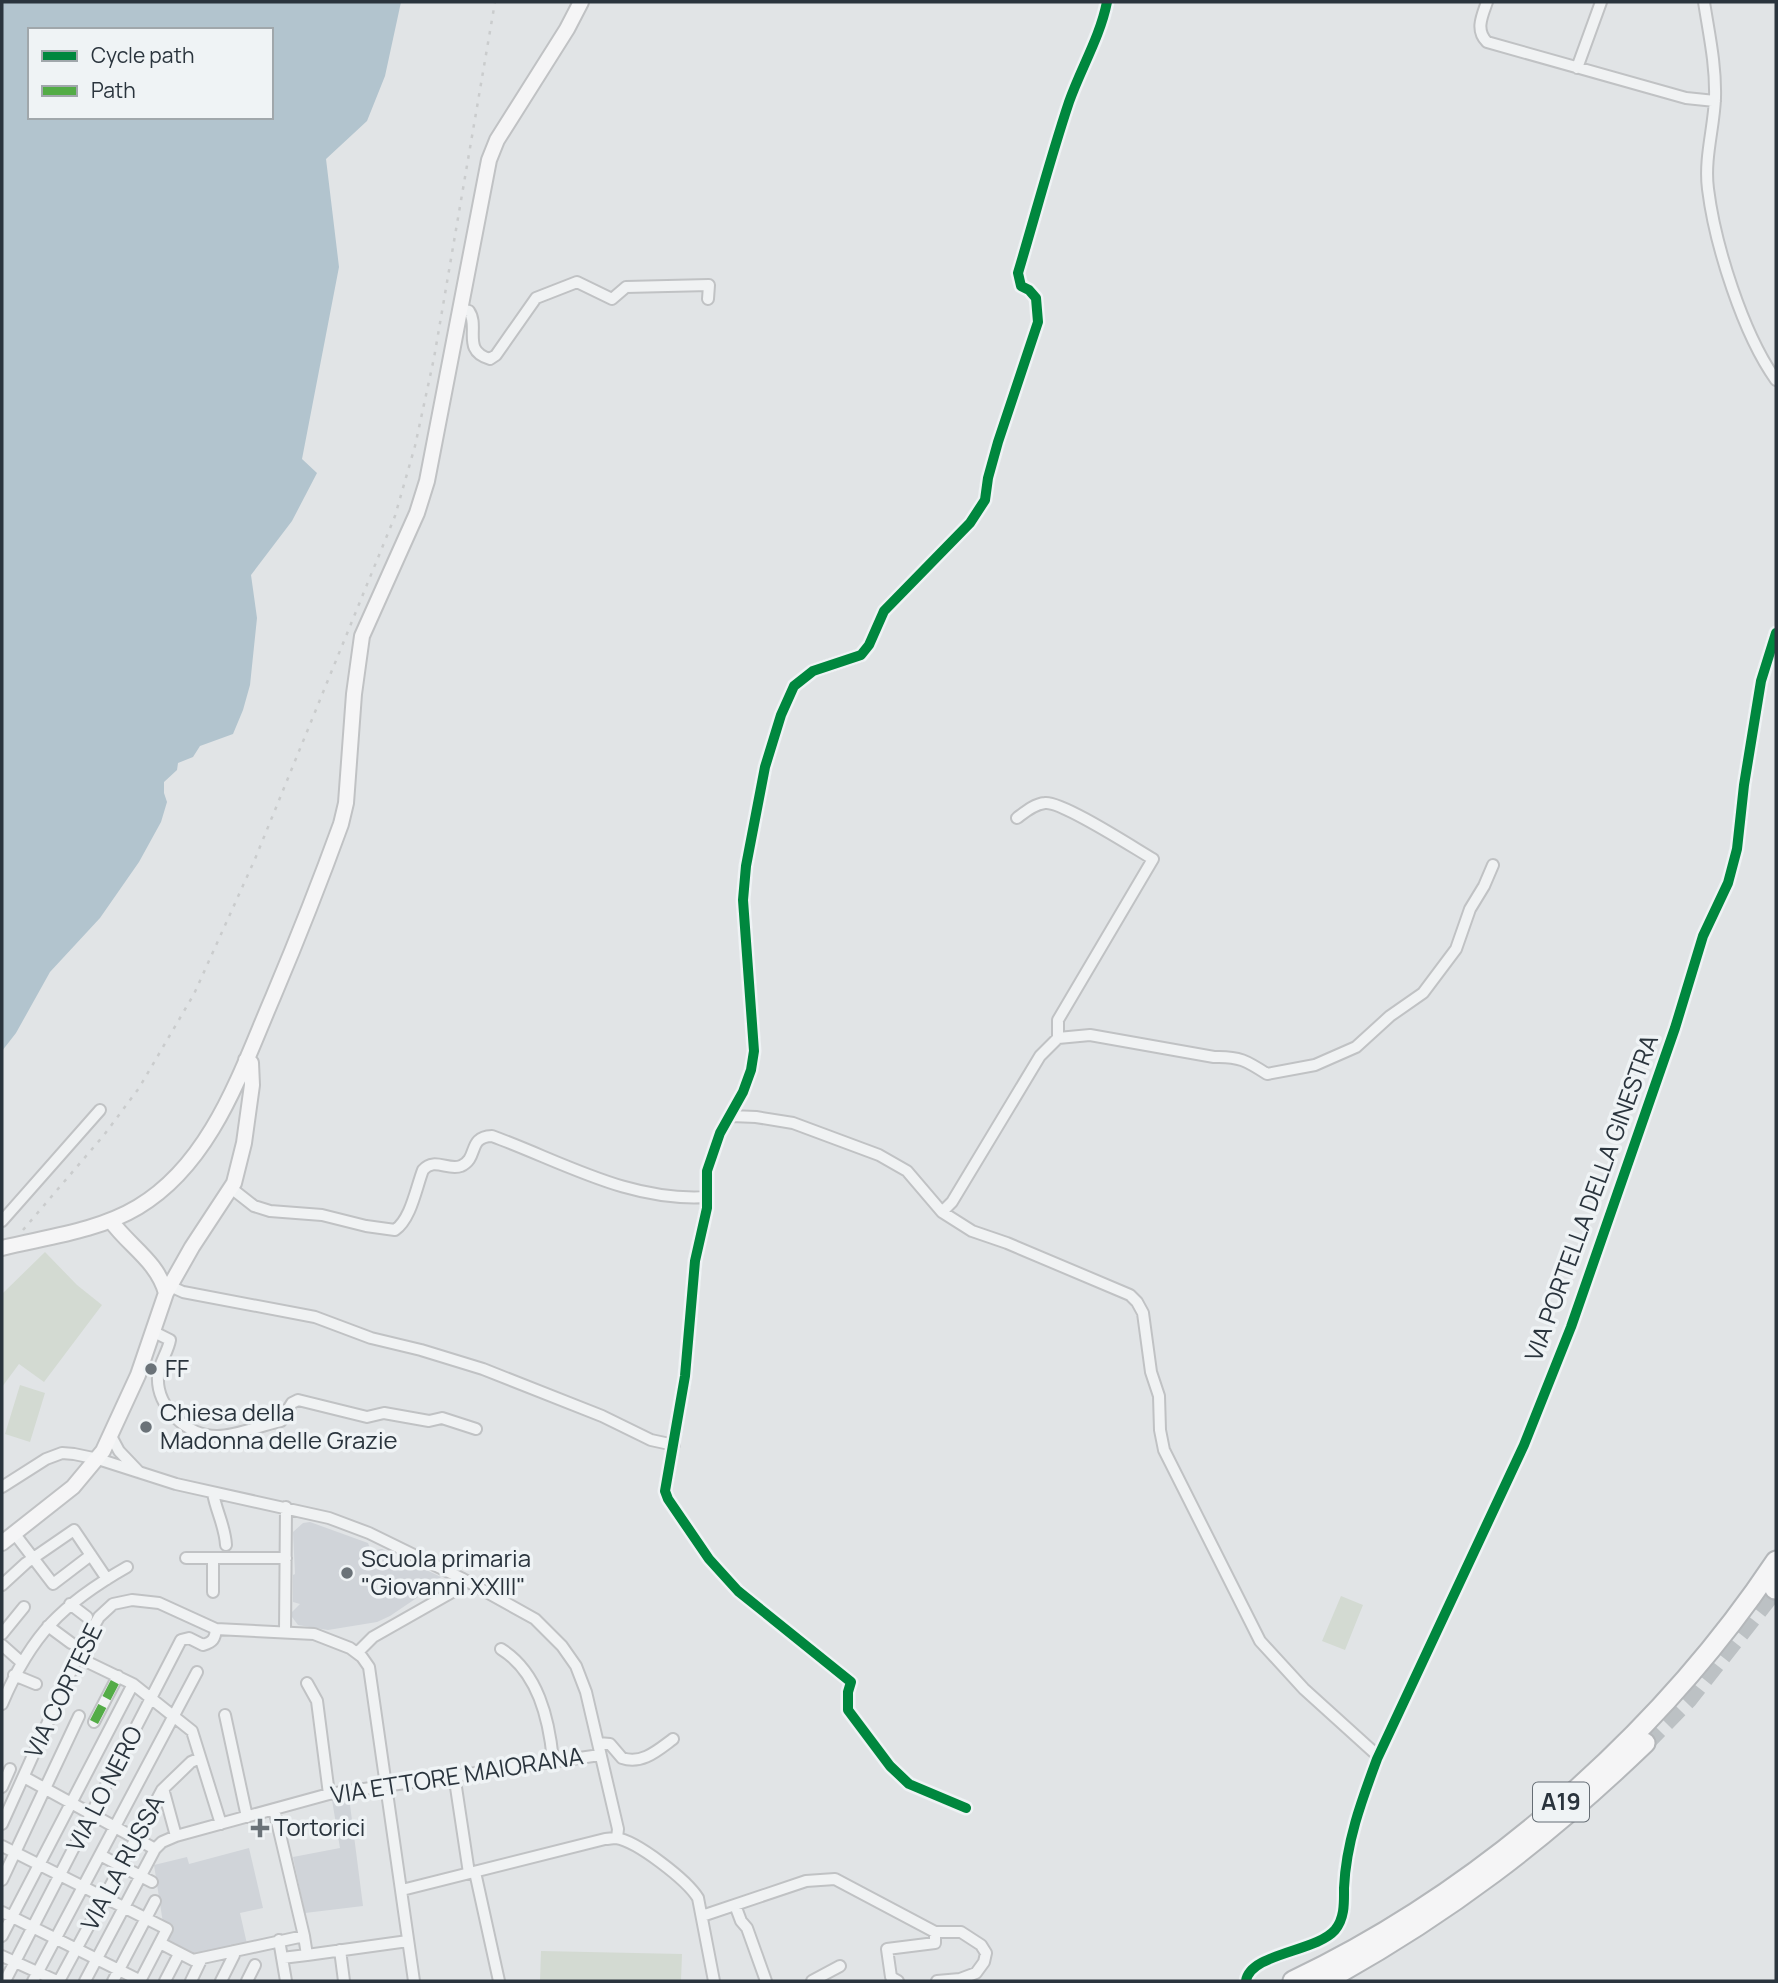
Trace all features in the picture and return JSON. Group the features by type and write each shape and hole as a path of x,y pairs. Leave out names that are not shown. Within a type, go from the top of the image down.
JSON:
{"highway":[{"name":"A19","path":"1293,1981 1330,1964 1463,1879 1514,1841 1578,1787 1652,1715 1692,1671 1728,1628 1776,1561"},
{"name":"A19","path":"1325,1981 1374,1954 1466,1895 1556,1825 1645,1742"}],"main road":[{"path":"2,1248 111,1221 158,1194 200,1149 222,1112 246,1060 341,824 346,803 354,694 362,636 416,513 427,481 489,160 497,140 581,2"},
{"path":"2,1543 73,1487 98,1459 111,1436 169,1290 192,1247 231,1188 244,1143 253,1085 251,1063 246,1060"},
{"path":"111,1221 150,1260 169,1290"}],"street":[{"path":"967,1808 909,1784 890,1766 848,1710 847,1699 851,1682 738,1591 709,1559 665,1491 685,1376 695,1261 708,1208 707,1171 720,1133 731,1116 751,1070 754,1051 743,900 746,866 765,767 780,715 794,686 813,671 861,655 869,645 884,611 970,523 985,500 998,442 1038,322 1036,298 1030,290 1021,286 1018,273 1069,102 1085,58 1102,26 1107,2"},
{"path":"1487,2 1479,28 1487,43 1686,98 1715,101"},
{"path":"1577,68 1601,2"},
{"path":"1704,2 1713,58 1715,101 1709,142 1708,188 1724,263 1738,305 1776,380"},
{"path":"460,309 469,311 473,317 471,338 476,351 489,359 496,355 536,298 577,282 612,299 626,288 709,285 708,299"},
{"name":"VIA PORTELLA DELLA GINESTRA","path":"1246,1981 1257,1964 1302,1949 1327,1937 1340,1923 1348,1848 1360,1804 1378,1756 1524,1445 1543,1398 1633,1151 1703,936 1728,883 1737,849 1744,785 1761,681 1776,633"},
{"path":"1017,818 1031,807 1047,802 1065,808 1153,859 1058,1020 1058,1038"},
{"path":"942,1212 952,1202 1040,1056 1058,1038 1090,1035 1214,1057 1233,1056 1267,1074 1315,1065 1356,1047 1390,1016 1423,993 1456,949 1470,909 1493,865"},
{"path":"2,1221 100,1110"},
{"path":"731,1116 756,1117 793,1124 879,1155 906,1171 942,1212 972,1231 1130,1295 1138,1302 1143,1313 1151,1372 1158,1396 1164,1450 1260,1641 1304,1689 1378,1756"},
{"path":"231,1188 254,1206 270,1211 322,1215 395,1230 405,1217 426,1166 464,1165 471,1157 476,1141 484,1136 492,1136 602,1181 648,1194 684,1199 707,1197"},
{"path":"169,1290 315,1317 371,1338 484,1369 611,1420 651,1440 674,1445"},
{"path":"154,1332 170,1340 158,1375 163,1398 171,1413 192,1430 221,1436 281,1421 292,1403 298,1400 367,1417 384,1413 429,1422 442,1418 476,1429"},
{"path":"111,1436 119,1451 141,1474"},
{"path":"2,1487 46,1459 62,1453 98,1459 141,1474 213,1493 329,1518 369,1533 463,1579 535,1619 562,1646 576,1667 586,1692 618,1829 617,1838"},
{"path":"213,1493 215,1507 225,1530 226,1545"},
{"path":"285,1631 286,1507"},
{"path":"2,1585 33,1559 75,1530 107,1579"},
{"path":"14,1532 53,1584 91,1555"},
{"path":"186,1558 286,1558"},
{"path":"213,1558 213,1592"},
{"path":"2,1704 20,1661 48,1626 70,1604 127,1567"},
{"path":"414,1981 369,1667 357,1653 373,1637 454,1591 463,1579"},
{"name":"VIA CORTESE","path":"2,1824 77,1657 106,1608 122,1601 159,1603 216,1629 285,1631 324,1637 357,1653"},
{"path":"70,1604 87,1617"},
{"path":"2,1633 24,1607"},
{"path":"48,1626 71,1643"},
{"name":"VIA LO NERO","path":"5,1981 181,1640 189,1638 202,1646 211,1643 216,1629"},
{"path":"2,1645 20,1661"},
{"path":"501,1649 517,1661 539,1694 550,1733 553,1760"},
{"path":"77,1657 133,1684 192,1731 221,1824"},
{"path":"35,1977 197,1672"},
{"path":"14,1675 36,1684"},
{"path":"94,1722 118,1676"},
{"path":"307,1683 317,1701 329,1794"},
{"path":"2,1937 7,1914 38,1864 133,1684"},
{"path":"2,1880 79,1716"},
{"path":"225,1716 247,1817"},
{"path":"599,1749 606,1742 622,1758 639,1760 653,1754 673,1739"},
{"name":"VIA ETTORE MAIORANA","path":"155,1849 162,1842 176,1836 329,1794 553,1760 599,1749"},
{"name":"VIA LA RUSSA","path":"58,1981 162,1790 191,1762 200,1758"},
{"path":"2,1787 10,1769"},
{"path":"454,1774 472,1873 499,1981"},
{"path":"24,1777 155,1849 85,1981"},
{"path":"162,1790 176,1836"},
{"path":"274,1809 307,1955"},
{"path":"401,1890 617,1838 678,1874 691,1887 698,1898 714,1981"},
{"path":"2,1846 167,1929 140,1981 7,1914"},
{"path":"100,1855 152,1882"},
{"path":"702,1916 806,1881 835,1879 935,1932 961,1931 981,1945 986,1953 984,1962 976,1973 961,1979 937,1981"},
{"path":"113,1981 155,1901"},
{"path":"735,1905 747,1928 766,1981"},
{"path":"898,1981 891,1977 887,1949 935,1943 935,1932"},
{"path":"160,1943 193,1960 304,1936"},
{"path":"279,1940 286,1981"},
{"path":"282,1958 408,1941"},
{"path":"340,1950 344,1981"},
{"path":"221,1981 234,1951"},
{"path":"165,1981 179,1954"},
{"path":"2,1956 35,1977 58,1981"},
{"path":"191,1981 202,1958"},
{"path":"247,1981 255,1965"},
{"path":"813,1981 840,1966"}],"shaded area":[{"path":"45,1252 77,1285 102,1305 44,1382 19,1364 2,1387 2,1294"},
{"path":"20,1385 45,1393 30,1442 5,1434"},
{"path":"310,1522 368,1543 371,1551 382,1549 441,1577 424,1593 377,1622 328,1630 298,1625 292,1617 292,1612 300,1604 293,1602 293,1532 303,1523"},
{"path":"1341,1596 1363,1605 1345,1650 1322,1641"},
{"path":"347,1797 363,1906 305,1913 293,1857 340,1848 332,1800 339,1805 345,1803"},
{"path":"249,1848 263,1908 240,1913 247,1944 192,1955 167,1943 174,1928 163,1923 154,1865 187,1857 189,1864"},
{"path":"541,1951 682,1954 681,1981 540,1981"}],"water":[{"path":"2,2 401,2 385,76 367,121 326,159 339,267 302,459 317,473 292,521 251,575 257,618 250,685 243,710 233,734 200,746 193,757 178,763 177,770 164,782 167,802 161,822 139,862 100,918 50,972 16,1033 2,1051"}],"tunnel":[{"path":"1645,1743 1688,1699 1775,1589"}],"railway":[{"path":"23,1230 104,1135 139,1088 194,994 255,859 395,516 415,446 434,358 495,2"}],"marked path":[{"path":"94,1722 118,1676"}],"cycle path":[{"path":"966,1808 909,1784 890,1766 848,1710 851,1682 738,1591 709,1559 665,1491 685,1376 695,1261 707,1208 707,1171 720,1133 743,1092 754,1051 743,900 746,866 765,767 781,715 794,686 813,671 861,655 869,645 884,611 970,523 985,500 998,442 1038,322 1036,298 1021,286 1018,273 1069,102 1100,28 1107,2"},
{"path":"1246,1981 1250,1972 1259,1964 1326,1937 1335,1930 1341,1920 1351,1839 1377,1759 1524,1445 1571,1327 1675,1028 1703,936 1728,883 1737,849 1744,785 1761,681 1776,633"}],"place":[{"name":"FF","path":"151,1369"},
{"name":"Chiesa della Madonna delle Grazie","path":"146,1427"},
{"name":"Scuola primaria \"Giovanni XXIII\"","path":"347,1573"},
{"name":"Tortorici","path":"260,1828"}]}
